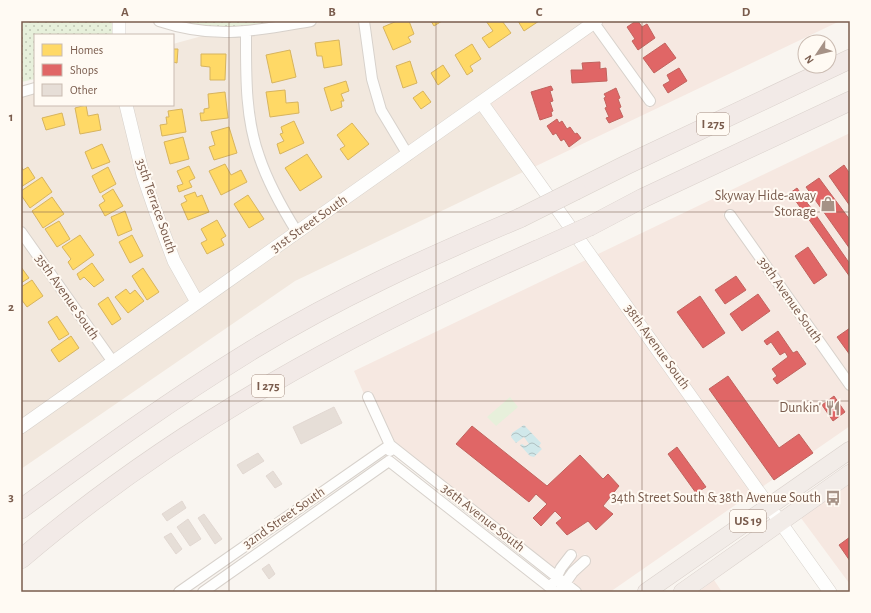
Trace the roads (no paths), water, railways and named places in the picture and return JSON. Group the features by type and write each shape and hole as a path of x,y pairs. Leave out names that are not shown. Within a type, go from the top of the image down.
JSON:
{"highway":[{"name":"I 275","path":"21,510 182,395 253,349 339,302 420,261 520,218 626,165 850,59"},
{"name":"I 275","path":"21,559 95,500 149,461 244,399 313,359 454,286 590,226 643,198 850,101"},
{"name":"US 19","path":"646,592 850,450"},
{"name":"US 19","path":"682,592 850,473"},
{"path":"661,592 679,580 691,560"}],"street":[{"path":"119,21 119,34"},
{"path":"159,21 194,30 219,33 246,32 311,21"},
{"path":"364,21 372,79 381,110 408,155"},
{"path":"595,22 650,102"},
{"name":"31st Street South","path":"21,426 595,22"},
{"path":"246,32 246,87 251,124 258,155 280,204 297,232"},
{"path":"21,92 34,88"},
{"name":"38th Avenue South","path":"481,102 830,592"},
{"name":"35th Terrace South","path":"126,106 143,175 155,210 174,261 197,302"},
{"name":"39th Avenue South","path":"730,215 850,385"},
{"name":"35th Avenue South","path":"21,232 113,362"},
{"name":"36th Avenue South","path":"368,397 390,445 576,592"},
{"name":"36th Avenue South","path":"390,445 389,461 555,591"},
{"name":"32nd Street South","path":"179,592 390,445"},
{"name":"32nd Street South","path":"204,592 389,461"},
{"path":"561,580 561,568 571,556"},
{"path":"555,591 561,580 585,561"}],"water":[{"path":"524,425 541,443 539,446 542,449 534,457 530,456 520,445 522,444 525,446 529,444 524,437 516,443 511,437 512,433"}],"place":[{"name":"Skyway Hide-away Storage","path":"828,204"},
{"name":"Dunkin'","path":"833,408"},
{"name":"34th Street South & 38th Avenue South","path":"833,498"}]}
